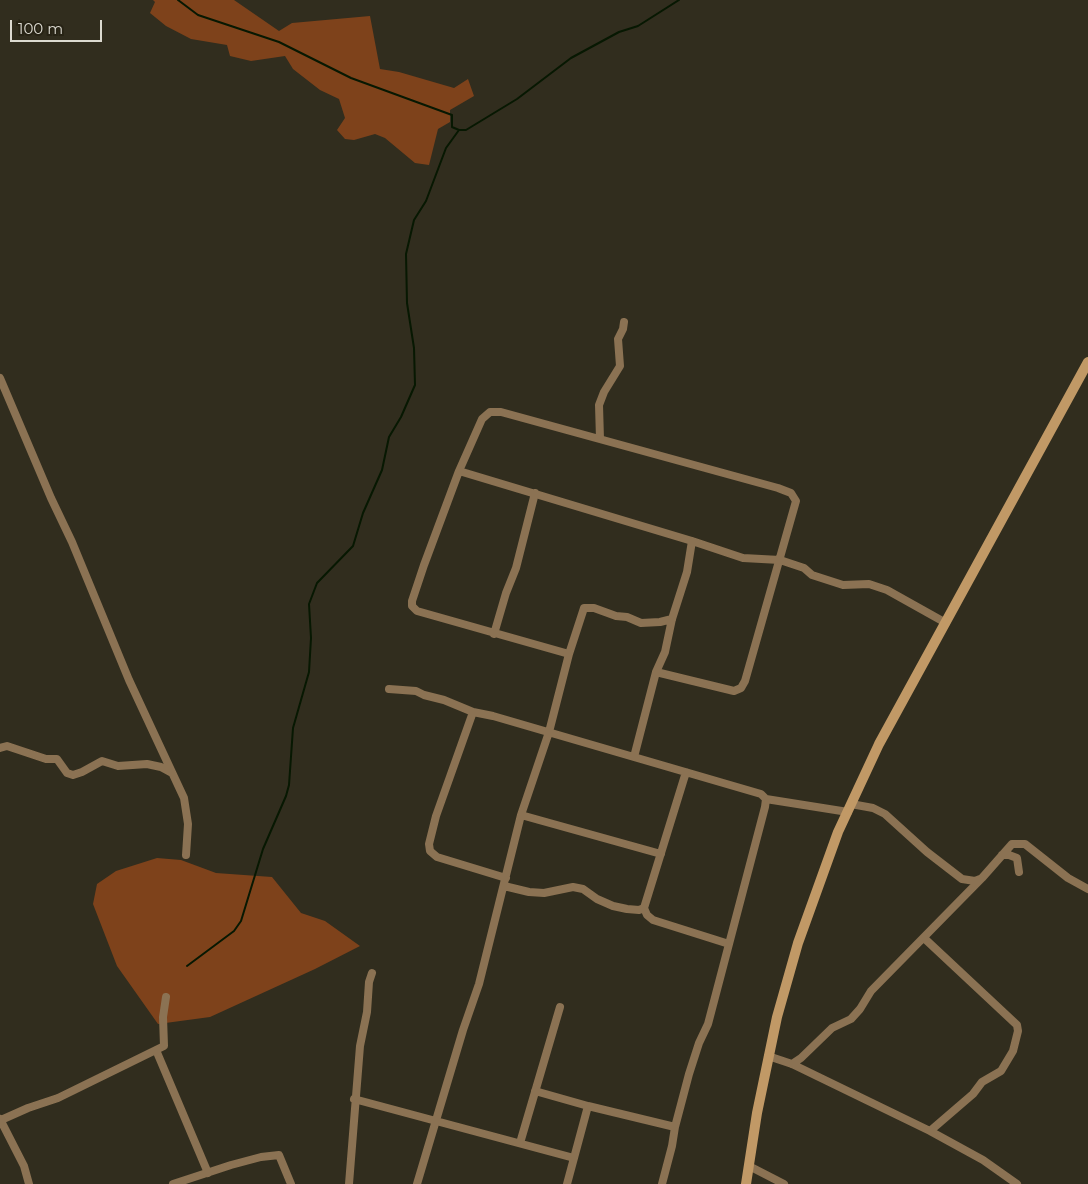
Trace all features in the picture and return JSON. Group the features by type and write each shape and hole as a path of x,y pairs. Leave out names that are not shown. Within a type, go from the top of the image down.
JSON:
{"main road":[{"path":"746,1184 756,1113 768,1056 798,943 825,865 879,744 1088,362"}],"street":[{"path":"600,439 599,405 604,392 620,366 618,339 624,329 624,322"},
{"path":"0,378 51,498 70,535 129,680 186,805 188,824 186,855"},
{"path":"568,654 417,611 412,606 424,565 459,471 482,419 490,412 501,412 791,493 796,501 742,688 734,691 656,672"},
{"path":"459,471 692,540 743,558 780,560 804,568 812,575 843,585 869,584 888,590 946,623"},
{"path":"494,634 506,593 516,568 535,493"},
{"path":"634,757 656,672 665,652 672,620 687,572 692,540"},
{"path":"417,1184 463,1030 479,984 521,815 549,732 568,654 584,608 594,608 641,623 672,620"},
{"path":"389,688 416,691 473,712 493,716 761,794 766,799 849,808 873,808 885,814 926,852 962,879 975,880 982,878"},
{"path":"473,712 436,816 429,844 430,851 437,857 529,892 544,893 573,887 583,889 597,899 613,906 639,910 644,908"},
{"path":"0,748 7,746 46,759 57,760 67,773 73,775 102,761 118,766 147,764 161,767 172,773"},
{"path":"686,772 644,908 647,915 654,920 729,944"},
{"path":"662,1184 675,1128 699,1043 708,1024 766,799"},
{"path":"521,815 661,854"},
{"path":"792,1064 801,1058 832,1028 851,1019 872,991 982,878 1012,844 1025,844 1068,878 1088,889"},
{"path":"1002,855 1010,855 1017,858 1019,872"},
{"path":"961,900 962,879"},
{"path":"924,938 1017,1025 1018,1031 1013,1051 1001,1071 982,1082 973,1094 930,1131"},
{"path":"349,1184 354,1099 362,1033 367,1012 369,982 372,973"},
{"path":"29,1184 24,1166 1,1119 58,1098 164,1046 163,1017 166,997"},
{"path":"520,1144 560,1006"},
{"path":"156,1050 208,1172"},
{"path":"768,1056 792,1064 930,1131 983,1160 1017,1184"},
{"path":"535,1091 675,1128"},
{"path":"354,1099 574,1158"},
{"path":"567,1184 588,1106"},
{"path":"174,1184 238,1163 279,1155 291,1184"},
{"path":"749,1166 784,1184"}],"shaded area":[{"path":"153,0 234,0 279,31 292,23 370,16 380,69 399,72 454,88 468,79 474,96 450,110 450,122 438,129 429,165 415,163 385,138 375,134 354,140 345,139 337,130 345,118 339,99 320,90 293,69 285,56 251,61 230,56 227,45 191,39 166,26 150,13 155,2"},
{"path":"157,858 181,860 216,873 272,877 301,913 325,921 360,946 315,969 210,1017 158,1024 117,966 93,904 97,884 116,871"}],"waterway":[{"path":"178,0 198,15 279,42 351,78 452,115 452,127 459,130 466,130 517,99 571,58 619,32 638,26 679,0"},
{"path":"187,966 234,931 241,921 263,849 286,796 289,785 293,728 309,672 311,638 309,604 317,583 353,546 363,513 382,470 389,437 401,417 415,385 414,348 407,303 406,254 414,220 426,201 446,148 459,130"}]}
